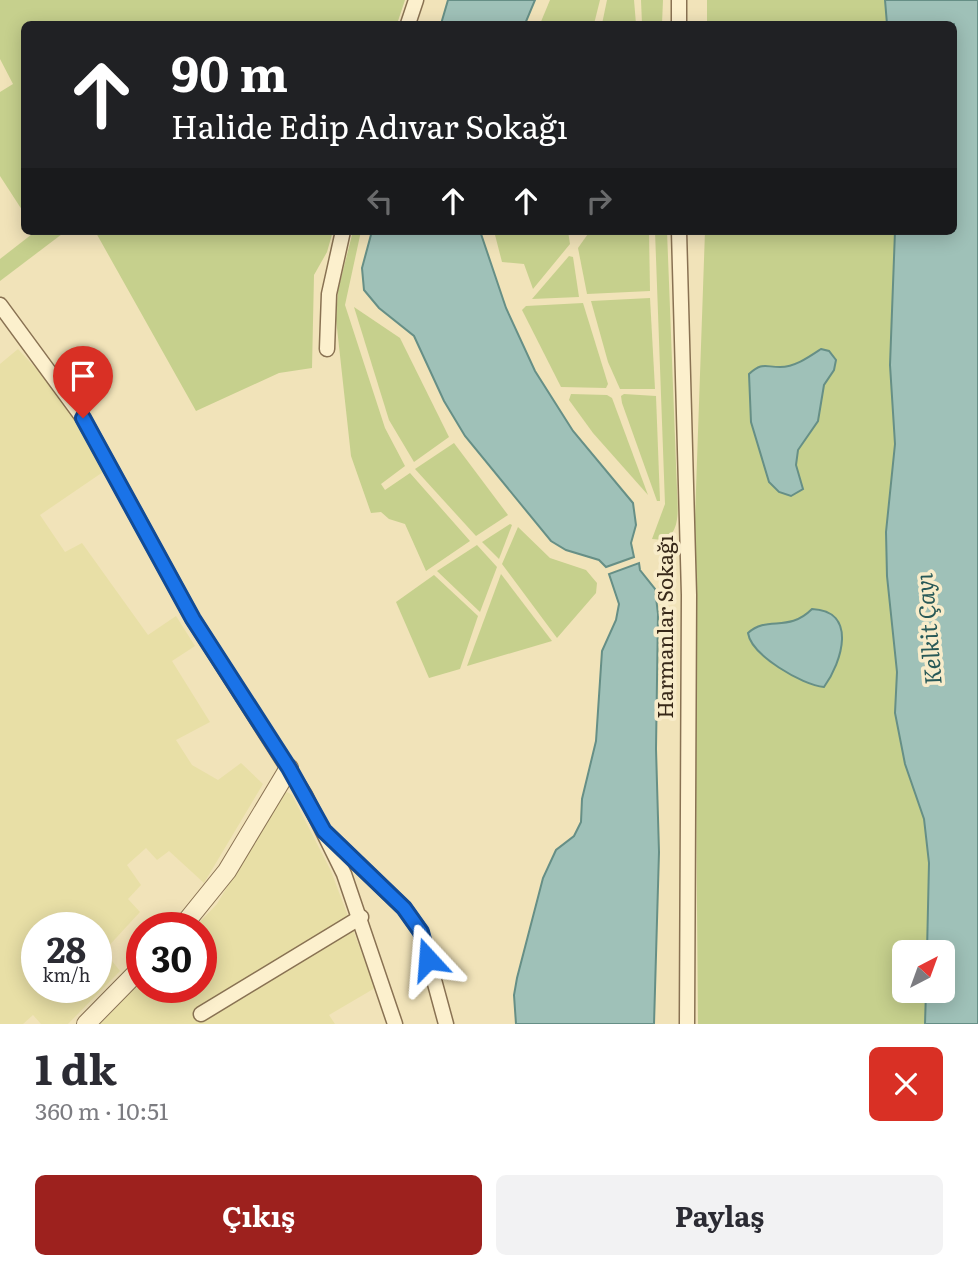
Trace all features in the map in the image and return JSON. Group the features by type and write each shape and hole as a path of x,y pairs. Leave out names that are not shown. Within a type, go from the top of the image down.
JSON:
{"street":[{"path":"409,21 416,0"},
{"path":"679,0 679,21"},
{"path":"327,349 330,295 342,235"},
{"name":"Harmanlar Sokağı","path":"679,235 689,595 687,1024"},
{"path":"0,305 83,418 193,619 289,768 324,831 360,917 395,1024"},
{"path":"196,912 212,894 289,768"},
{"path":"324,831 377,879 404,908 421,932 446,1024"},
{"path":"201,1014 360,917"},
{"path":"86,1024 126,983"}],"shaded area":[{"path":"18,349 44,377 77,423 103,472 40,515 65,552 82,543 148,635 176,616 195,646 172,661 210,722 176,740 192,765 218,780 241,763 263,784 204,883 169,851 157,860 146,848 127,865 141,885 128,899 140,912 126,912 126,927 112,942 112,912 21,912 21,1003 89,1003 68,1024 41,1024 33,1015 23,1024 0,1024 0,364"},
{"path":"287,792 292,795 331,871 375,988 329,1015 335,1024 100,1024 126,997 126,1003 217,1003 217,912 209,912 217,904 281,796"},
{"path":"112,961 120,971 112,979"}],"green space":[{"path":"0,0 405,0 398,21 21,21 21,208 0,176 0,92 13,84 0,59"},
{"path":"550,0 600,0 595,21 541,21"},
{"path":"607,0 634,0 636,21 603,21"},
{"path":"641,0 663,0 662,21 642,21"},
{"path":"707,0 885,0 887,21 707,21"},
{"path":"31,235 61,235 0,281 0,259"},
{"path":"97,235 332,235 327,252 314,275 312,368 279,373 196,411"},
{"path":"352,235 360,235 345,305 385,428 405,466 381,484 385,490 410,473 470,541 426,571 405,524 389,519 381,512 371,513 351,456 336,319 338,290"},
{"path":"495,235 569,235 570,244 533,289 524,264 502,262"},
{"path":"587,235 649,235 650,291 587,294 578,248"},
{"path":"655,235 667,235 678,507 676,524 669,536 652,539 665,504"},
{"path":"705,235 895,235 890,365 895,444 886,532 887,576 897,672 895,713 905,764 924,819 929,863 927,940 892,940 892,1003 926,1003 925,1024 698,1024 694,547"},
{"path":"569,256 573,257 579,297 532,299"},
{"path":"650,298 655,389 620,389 608,362 591,301"},
{"path":"583,303 608,384 606,388 561,387 522,310 526,306"},
{"path":"354,307 400,338 449,437 414,462 389,420"},
{"path":"571,394 607,395 612,398 648,495 593,433 569,400"},
{"path":"621,396 656,396 660,501 657,501 622,403"},
{"path":"454,443 508,515 476,536 415,469"},
{"path":"512,525 499,559 482,542"},
{"path":"518,527 550,558 586,570 597,583 596,593 557,638 502,564"},
{"path":"477,545 497,567 480,612 437,571"},
{"path":"501,574 552,641 467,666"},
{"path":"434,575 478,616 460,669 429,678 396,602"}],"water":[{"path":"448,0 535,0 526,21 442,21"},
{"name":"Kelkit Çayı","path":"885,0 978,0 978,1024 925,1024 926,1003 956,1003 956,940 927,940 929,863 924,819 905,764 895,713 897,672 887,576 886,532 895,444 890,365 895,235 957,235 957,21 887,21"},
{"path":"371,235 481,235 506,308 535,371 573,431 633,503 636,525 631,543 634,557 606,567 599,560 566,550 551,541 465,436 444,401 414,336 379,308 364,290 362,268"},
{"path":"821,349 829,351 836,360 834,370 824,385 818,421 798,450 796,465 803,489 791,496 779,492 769,482 751,422 749,374 761,367 791,365"},
{"path":"639,563 640,570 655,589 658,614 656,749 659,852 654,1024 516,1024 514,995 517,978 543,878 556,850 574,836 581,822 582,799 596,741 602,651 616,620 619,604 609,574"},
{"path":"812,609 826,612 836,619 841,628 840,652 831,677 824,687 803,681 779,667 758,650 748,633 763,625 795,620"}],"route":[{"path":"83,418 193,619 247,707 289,768 324,831 377,879 404,908 421,932 428,959"}]}
